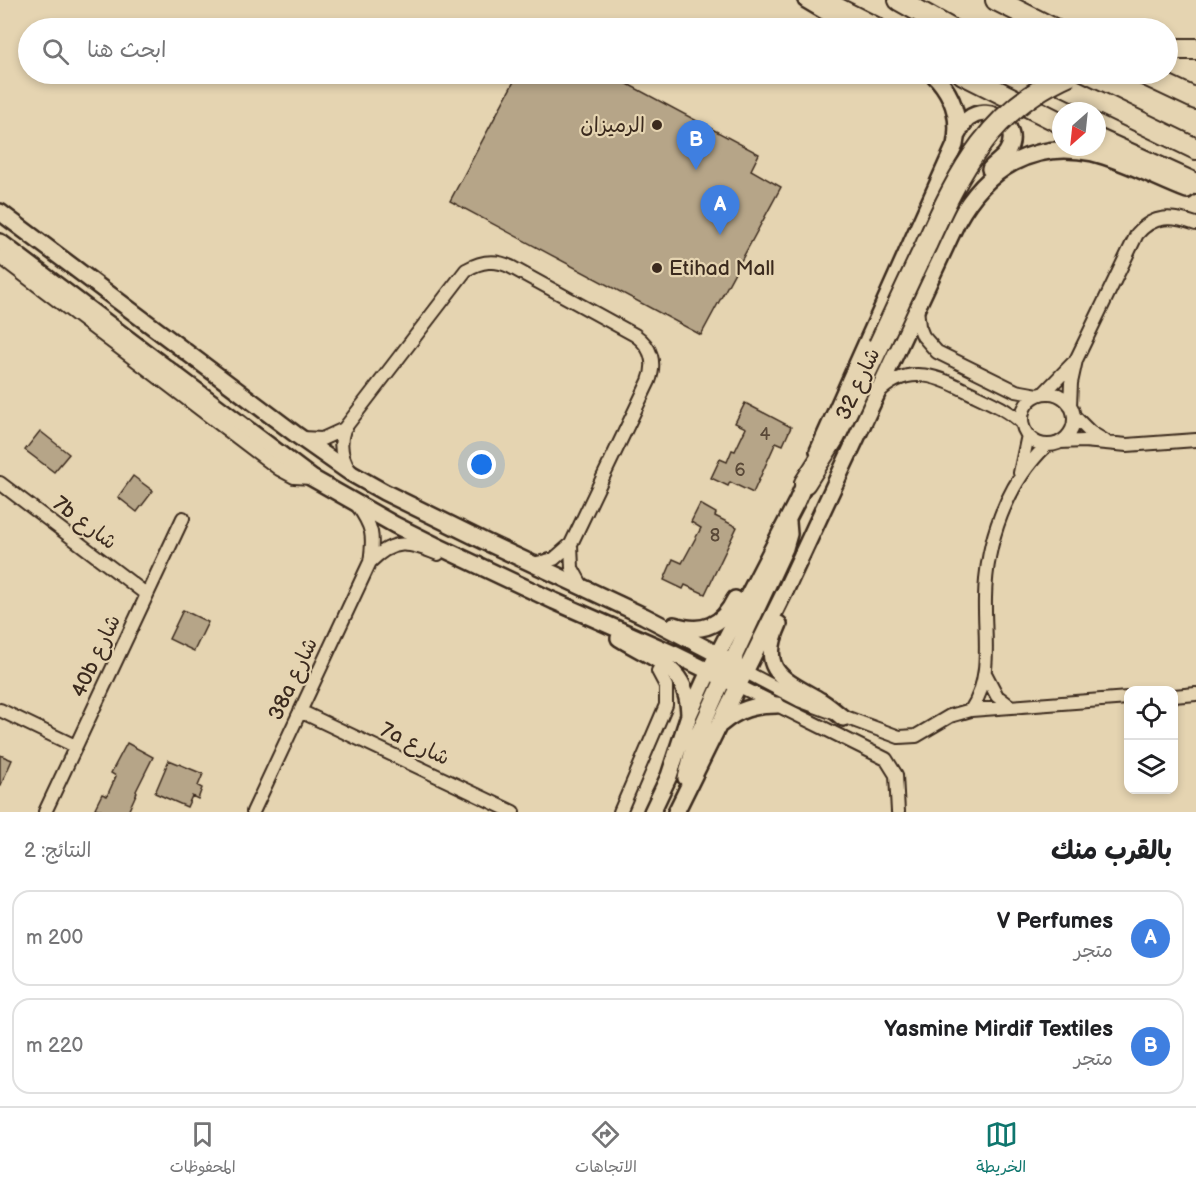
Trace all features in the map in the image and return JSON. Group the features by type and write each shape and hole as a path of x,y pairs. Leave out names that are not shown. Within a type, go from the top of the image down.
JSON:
{"highway":[{"path":"821,0 856,18"},
{"path":"899,0 932,18"},
{"path":"996,0 1032,18"},
{"path":"1024,0 1050,18"},
{"path":"1178,49 1196,49"},
{"path":"983,84 1052,118"},
{"path":"805,483 835,436 952,188 968,161 987,136 1009,114 1033,94 1052,84"},
{"path":"1062,84 1196,149"},
{"path":"1164,84 1196,99"},
{"path":"1106,143 1196,184"}],"street":[{"path":"806,0 837,18"},
{"name":"شارع 32","path":"717,654 805,483 951,155 957,135 957,121 950,95 941,84"},
{"path":"957,135 968,119 983,113 991,114 1004,121 1011,135 1009,150 982,177 967,203"},
{"name":"شارع 32","path":"678,809 786,589 967,203 980,187 995,173 1023,159 1053,151 1074,150 1094,154 1196,193"},
{"path":"0,212 352,474 384,492 644,616 717,654 732,663 742,679 777,705 886,759 896,775 898,812"},
{"path":"971,710 982,689 986,674 985,597 990,556 1001,517 1018,480 1028,465 1053,444 1065,439 1072,429 1071,383 1076,360 1133,242 1143,227 1158,219 1176,218 1196,224"},
{"path":"0,242 312,478 395,525 716,674 742,679 890,735 908,738 925,733 950,716 971,710 1124,698"},
{"path":"0,257 279,469 294,477 312,478"},
{"path":"352,474 342,453 344,429 466,270 475,265 495,261 512,267 636,335 648,346 653,360 649,381 571,544 555,559 533,564"},
{"path":"918,305 919,326 923,336 937,352 1016,391 1059,396 1090,432 1109,443"},
{"path":"1022,423 1024,409 1028,403 1041,394 1076,360"},
{"path":"875,396 893,381 915,375 927,375 939,377 999,406 1022,423 1028,435 1040,444 1084,441 1127,445 1196,440"},
{"path":"298,436 322,439 344,429"},
{"path":"1018,480 1028,435"},
{"name":"7b شارع","path":"0,483 146,594"},
{"name":"38a شارع","path":"253,812 370,562 373,544 371,528 356,503"},
{"name":"40b شارع","path":"45,812 183,518"},
{"path":"732,663 785,548 789,534 787,518"},
{"path":"370,562 383,550 408,543 450,558 476,563"},
{"path":"571,544 572,568 584,588"},
{"path":"644,616 685,629 694,630 712,625 727,613 747,578 763,564"},
{"path":"786,589 784,610 772,640 774,667 786,682 825,704 843,718"},
{"path":"593,618 620,639 671,669 687,695 689,715"},
{"path":"652,812 664,788 689,715 722,666 717,654"},
{"path":"620,812 666,705 666,686 657,671"},
{"path":"678,809 716,674"},
{"path":"986,674 992,690 1010,706"},
{"path":"1178,696 1196,694"},
{"path":"719,726 746,708 777,705"},
{"path":"0,710 75,746"},
{"name":"7a شارع","path":"300,711 513,812"},
{"path":"662,812 664,788"}],"building":[{"name":"Etihad Mall","path":"513,84 628,84 759,154 751,170 781,187 701,335 450,201"},
{"path":"745,403 791,427 783,445 776,442 753,493 730,482 728,486 711,478 720,459 727,462 732,450 735,451 746,428 735,423"},
{"path":"40,431 69,454 54,472 25,450"},
{"path":"133,476 153,491 137,512 118,497"},
{"path":"700,504 716,513 715,516 737,527 705,594 685,585 683,589 664,580 673,559 682,563 701,528 691,522"},
{"path":"183,610 208,622 194,651 169,639"},
{"path":"127,743 153,757 128,812 105,812 95,808 102,794 107,796 116,776 111,773"},
{"path":"0,755 12,760 0,787"},
{"path":"169,760 203,774 198,786 202,788 198,799 192,796 187,807 155,793"}],"place":[{"name":"الرميزان","path":"657,125"},
{"name":"Yasmine Mirdif Textiles","path":"696,170"},
{"name":"V Perfumes","path":"720,235"},
{"name":"Etihad Mall","path":"657,268"}]}
